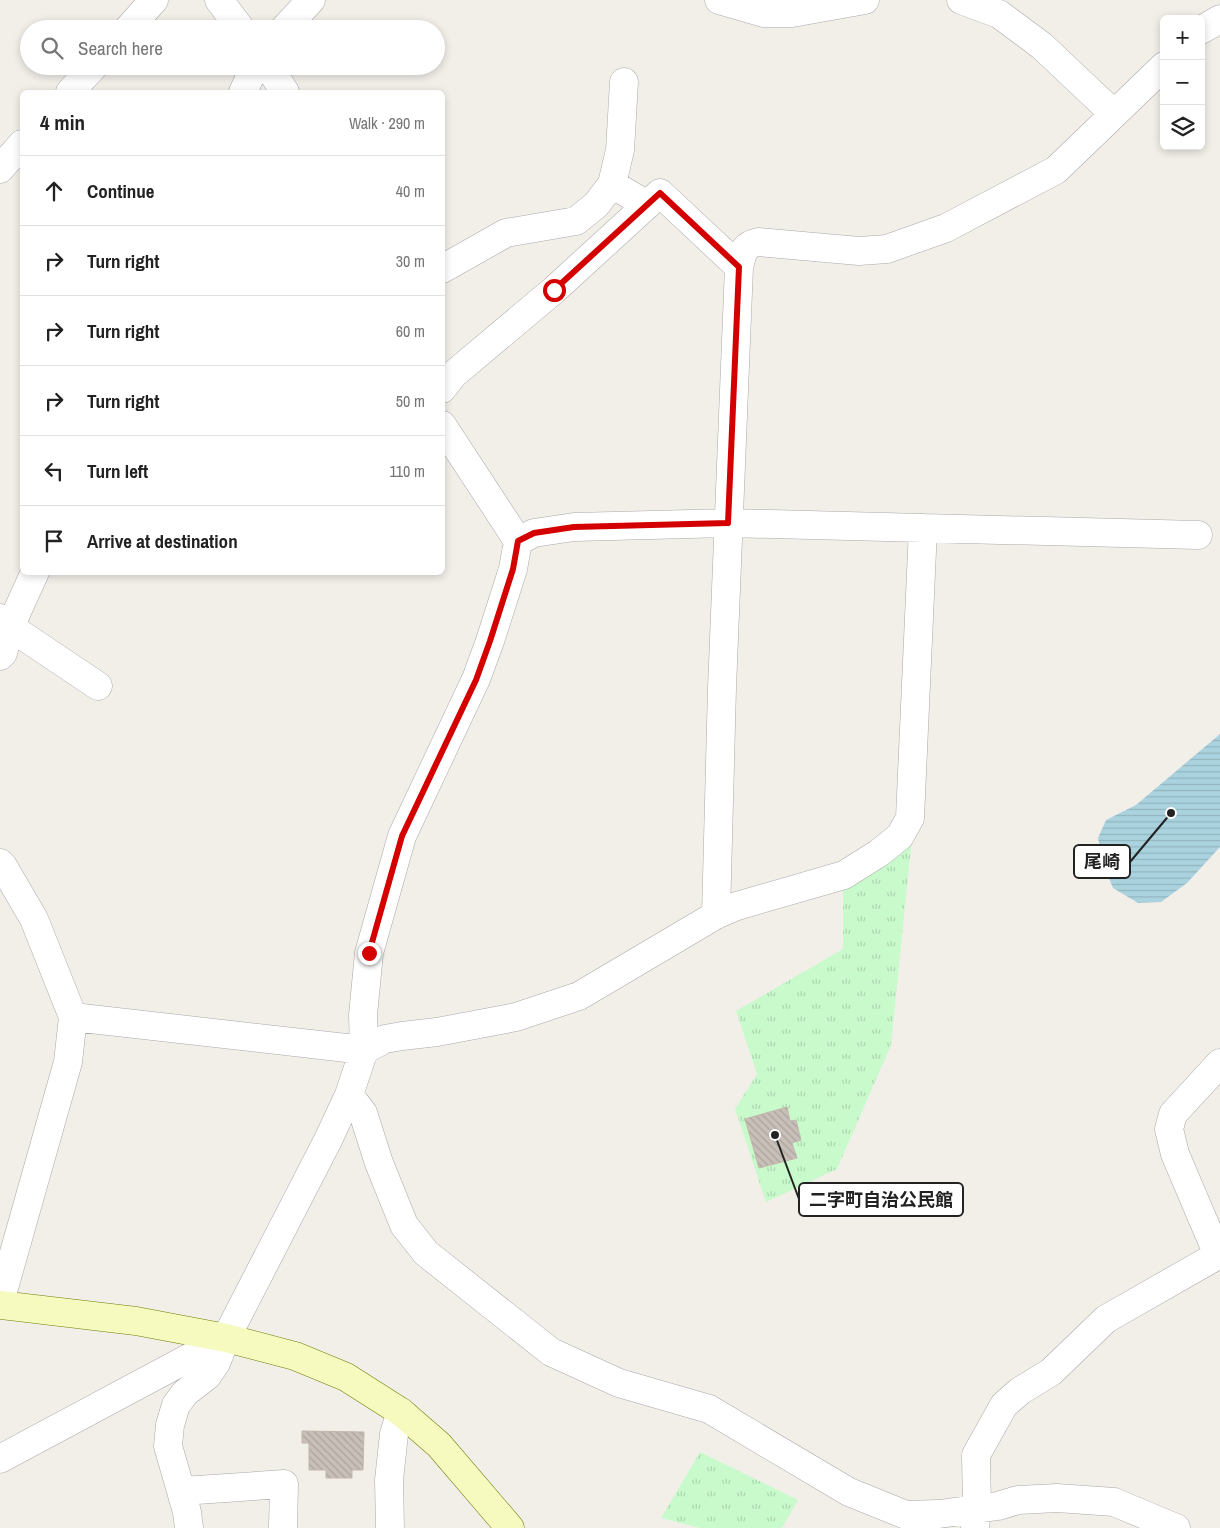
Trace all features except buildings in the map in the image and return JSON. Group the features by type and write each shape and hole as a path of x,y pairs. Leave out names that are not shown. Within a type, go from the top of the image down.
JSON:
{"street":[{"path":"136,20 154,0"},
{"path":"219,0 234,20"},
{"path":"292,20 311,0"},
{"path":"720,0 764,13 792,13 865,0"},
{"path":"961,0 999,14 1042,46 1114,114"},
{"path":"1205,28 1220,19"},
{"path":"716,915 728,523 739,267 743,252 748,245 758,242 858,251 887,249 946,228 1056,170 1160,70"},
{"path":"72,90 86,75"},
{"path":"244,90 251,75"},
{"path":"274,75 284,90"},
{"path":"445,267 506,233 576,221 596,205 612,184 620,150 624,82"},
{"path":"0,169 20,146"},
{"path":"612,184 647,205"},
{"path":"445,385 454,374 554,290 660,193 739,267"},
{"path":"189,1528 182,1491 168,1446 170,1425 176,1405 185,1393 207,1376 216,1363 226,1338 324,1148 349,1095 364,1050 363,1016 369,953 402,836 476,680 513,569 518,541 445,430"},
{"path":"518,541 534,533 574,527 728,523 1198,535"},
{"path":"73,1017 364,1050 385,1040 437,1032 516,1016 579,996 716,915 737,906 844,875 879,854 900,836 910,818 923,528"},
{"path":"0,656 3,653 5,622 33,575"},
{"path":"5,622 98,686"},
{"path":"0,863 34,919 73,1017 68,1062 0,1303 136,1321 226,1338 295,1356 346,1377 402,1412 438,1445 510,1528"},
{"path":"976,1518 976,1455 1004,1405 1020,1391 1051,1372 1106,1319 1219,1254 1175,1154 1169,1129 1173,1114 1220,1063"},
{"path":"349,1095 363,1113 379,1163 404,1225 426,1253 551,1352 620,1383 709,1409 849,1492 906,1515 939,1514 976,1518 998,1506 1018,1500 1057,1498 1114,1502 1176,1528"},
{"path":"0,1459 226,1338"},
{"path":"390,1528 388,1480 394,1434 402,1412"},
{"path":"182,1491 284,1484 283,1528"}],"green space":[{"path":"912,837 891,1045 837,1169 766,1202 735,1109 757,1074 736,1011 843,949 843,889"},
{"path":"700,1452 798,1500 782,1528 700,1528 661,1518"}],"water":[{"path":"1220,734 1220,847 1187,883 1161,902 1138,903 1113,888 1104,867 1098,838 1106,820 1136,805"}],"place":[{"name":"尾崎","path":"1171,813"},
{"name":"二字町自治公民館","path":"775,1135"}],"route":[{"path":"369,953 402,836 476,680 513,569 518,541 534,533 574,527 728,523 739,267 660,193 554,290"}]}
